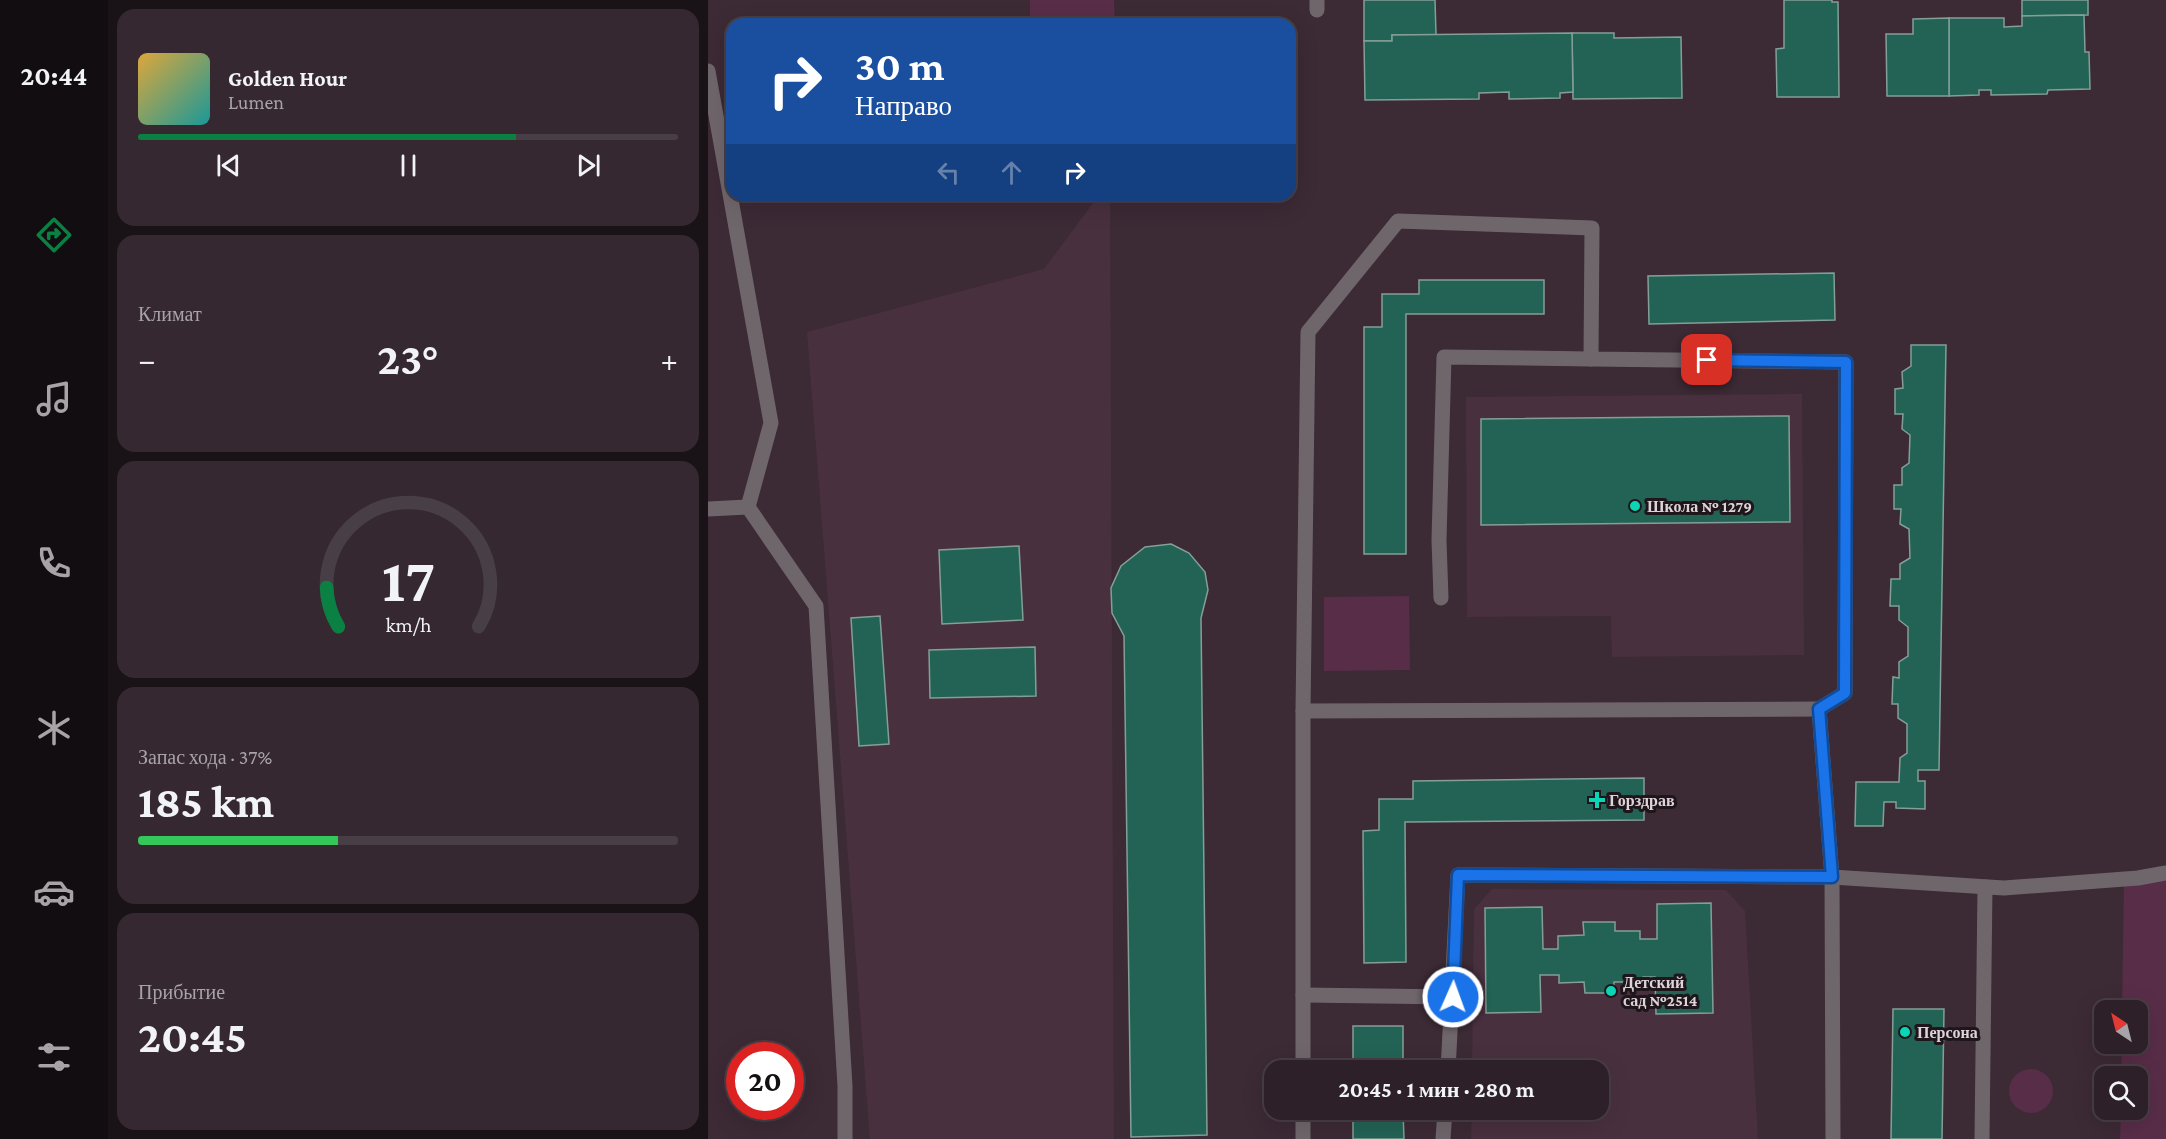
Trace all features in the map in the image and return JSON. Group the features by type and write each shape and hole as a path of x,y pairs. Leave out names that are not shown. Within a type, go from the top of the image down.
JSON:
{"lane":[{"path":"708,71 726,172"},
{"path":"731,201 771,423 748,507 816,606 845,1074 845,1139"},
{"path":"1303,1060 1303,711 1308,332 1398,221 1592,228 1592,359"},
{"path":"1303,711 1819,709 1845,693 1846,362 1443,357 1439,540 1441,598"},
{"path":"708,509 748,507"},
{"path":"1819,709 1832,877 1833,1139"},
{"path":"1449,1060 1458,875 1832,877 1985,887 2138,878 2166,873"},
{"path":"1982,1139 1985,887"},
{"path":"1303,995 1453,997"},
{"path":"1303,1120 1303,1139"},
{"path":"1443,1139 1444,1120"}],"shaded area":[{"path":"1030,0 1114,0 1115,18 1030,18"},
{"path":"1095,201 1110,201 1114,1139 870,1139 807,332 1044,269"},
{"name":"Школа № 1279","path":"1802,394 1804,655 1612,657 1611,616 1467,617 1466,397"},
{"path":"1409,596 1410,670 1324,671 1324,597"},
{"path":"2166,872 2166,1139 2120,1139 2121,1120 2148,1120 2148,1066 2121,1066 2122,1054 2148,1054 2148,1000 2122,1000 2124,879"},
{"name":"Детский сад №2514","path":"1492,889 1726,890 1745,911 1758,1139 1471,1139 1472,1120 1609,1120 1609,1060 1472,1060 1474,909"},
{"path":"2031,1069 2040,1070 2047,1075 2052,1082 2052,1100 2047,1107 2040,1112 2031,1113 2022,1112 2015,1107 2010,1100 2009,1091 2010,1082 2015,1075 2022,1070"}],"building":[{"path":"1364,0 1435,0 1436,35 1392,35 1392,41 1364,41"},
{"path":"1784,0 1838,2 1839,97 1777,97 1776,49 1784,48"},
{"path":"2022,0 2088,0 2088,15 2022,16"},
{"path":"2084,15 2085,52 2089,52 2090,89 2048,90 2047,94 1991,95 1991,90 1979,90 1979,95 1949,96 1949,18 2004,18 2004,27 2022,26 2022,16"},
{"path":"1949,18 1949,96 1887,96 1886,34 1913,34 1913,19"},
{"path":"1572,33 1614,33 1614,38 1681,37 1682,98 1573,99"},
{"path":"1572,33 1573,92 1560,93 1560,98 1509,99 1509,92 1479,93 1479,99 1365,100 1364,41 1392,41 1392,35"},
{"path":"1834,273 1835,320 1649,324 1648,276"},
{"path":"1419,280 1544,280 1544,314 1406,314 1406,554 1364,554 1364,327 1382,327 1382,294 1419,294"},
{"path":"1911,345 1946,345 1939,770 1918,770 1918,781 1925,781 1925,809 1896,808 1896,802 1884,802 1883,826 1855,826 1856,782 1899,782 1900,758 1907,753 1907,724 1898,718 1898,704 1892,704 1893,677 1899,678 1899,662 1908,656 1908,627 1899,620 1899,606 1890,606 1891,579 1900,579 1900,564 1910,558 1909,529 1900,524 1901,509 1894,509 1894,485 1902,485 1902,468 1909,463 1910,435 1902,429 1903,414 1895,414 1895,389 1903,388 1902,372 1911,366"},
{"path":"1789,416 1790,522 1481,525 1481,419"},
{"path":"1171,544 1189,553 1205,572 1208,590 1201,618 1207,1135 1131,1137 1124,636 1112,613 1111,588 1121,566 1145,547"},
{"path":"1019,546 1023,620 942,624 939,550"},
{"path":"880,616 889,744 859,746 851,618"},
{"path":"1035,647 1036,696 930,698 929,650"},
{"path":"1644,778 1644,820 1405,822 1406,962 1364,963 1363,831 1379,830 1379,799 1413,799 1413,781"},
{"path":"1711,903 1713,1013 1656,1014 1655,977 1643,977 1643,982 1614,982 1614,993 1585,993 1584,982 1559,983 1559,975 1540,975 1541,1012 1486,1013 1485,908 1542,907 1543,949 1558,949 1558,936 1584,935 1583,922 1615,922 1615,931 1640,931 1640,939 1657,939 1657,904"},
{"path":"1893,1009 1944,1009 1942,1139 1891,1139"},
{"path":"1353,1026 1403,1026 1403,1060 1353,1060"},
{"path":"1353,1120 1403,1120 1404,1139 1353,1139"}],"place":[{"name":"Школа № 1279","path":"1635,506"},
{"name":"Горздрав","path":"1597,800"},
{"name":"Детский сад №2514","path":"1611,991"},
{"name":"Персона","path":"1905,1032"}],"route":[{"path":"1453,997 1458,875 1832,877 1819,709 1845,693 1846,362 1707,360"}]}
